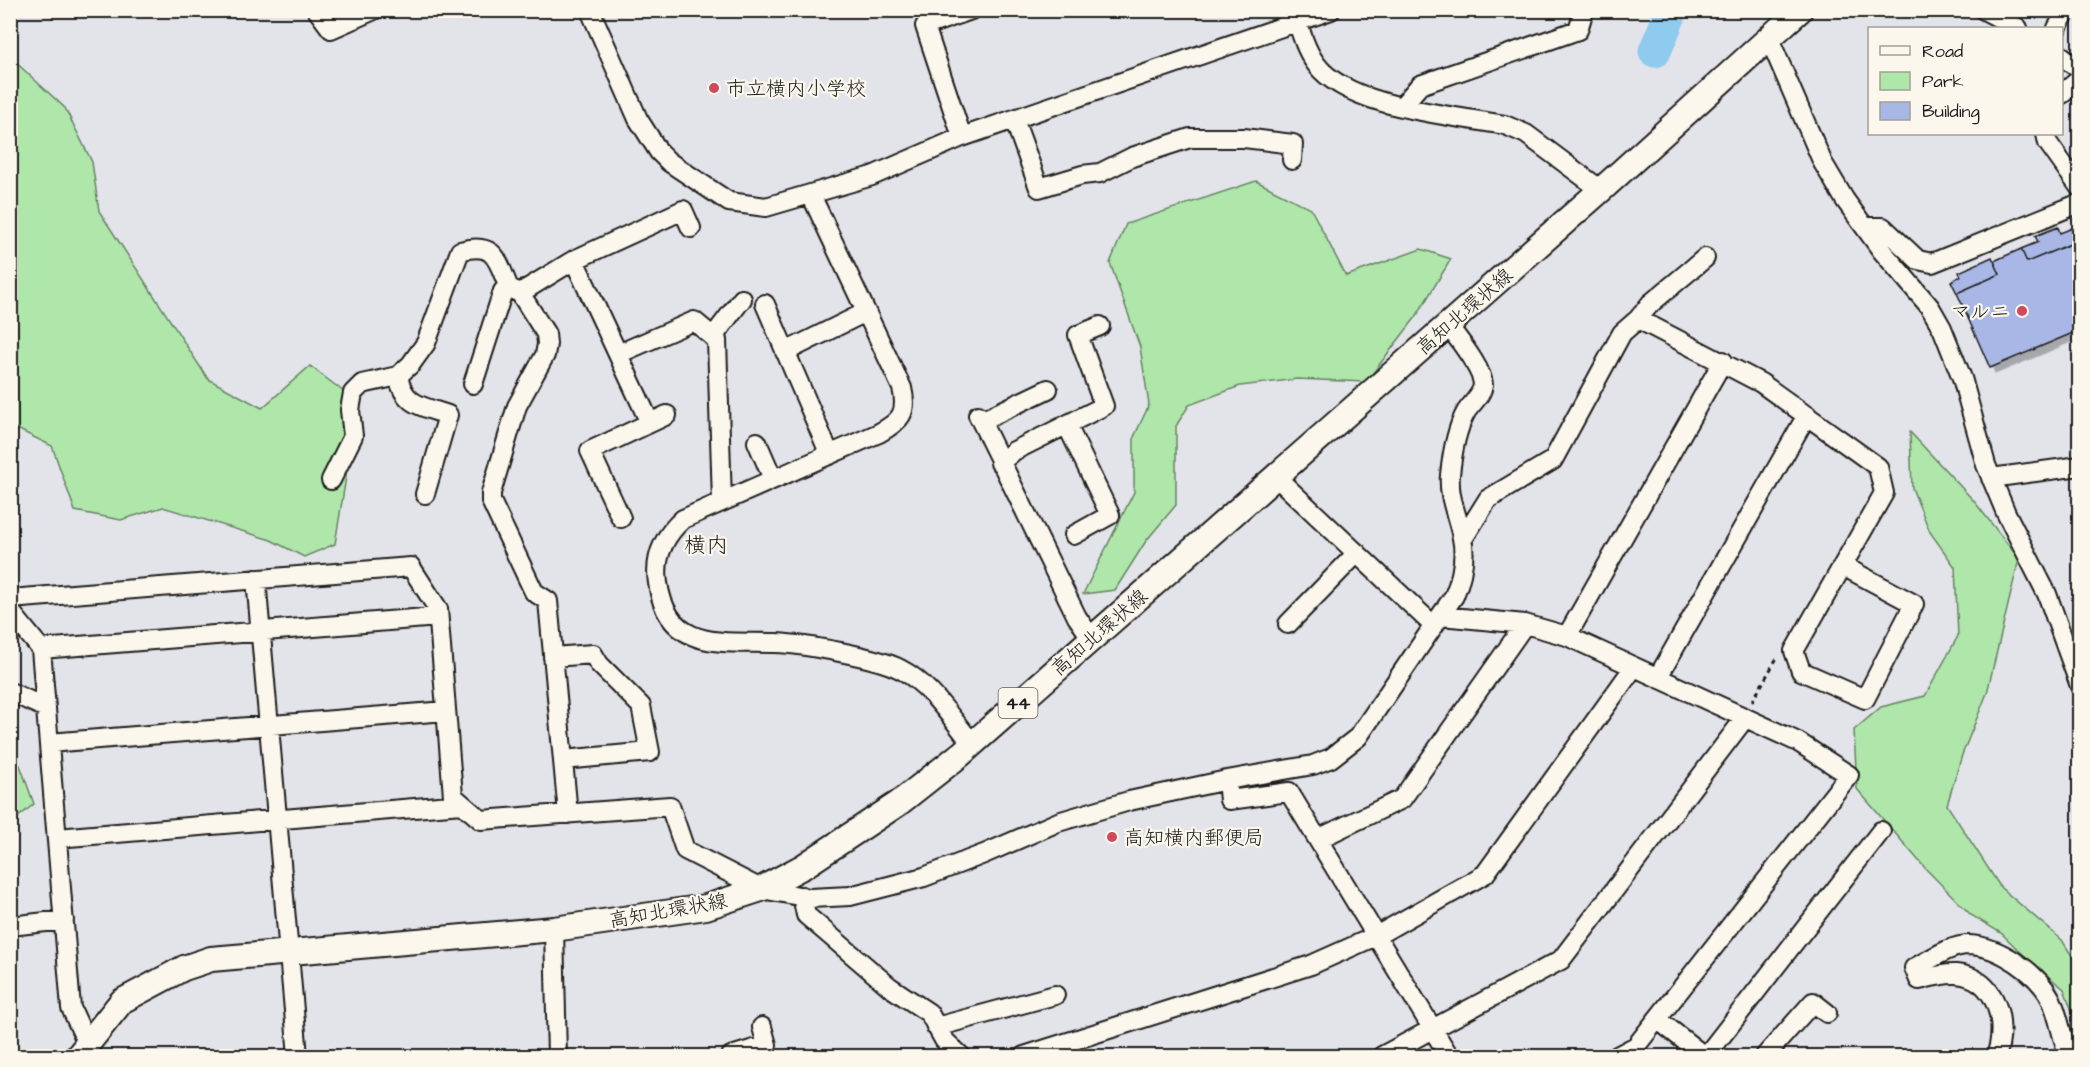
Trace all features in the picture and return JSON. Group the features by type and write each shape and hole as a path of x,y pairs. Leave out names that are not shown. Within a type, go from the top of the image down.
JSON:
{"main road":[{"name":"高知北環状線","path":"82,1050 122,1000 184,968 212,959 289,950 554,929 668,914 706,907 761,889 804,866 899,803 972,743 1601,190 1800,10"}],"street":[{"path":"317,10 331,29 374,10"},
{"path":"590,10 638,119 650,140 669,162 729,202 766,207 872,176 962,137 1296,16 1331,10"},
{"path":"962,137 925,26 971,10"},
{"path":"1402,106 1420,85 1578,30 1584,10"},
{"path":"1984,10 2016,27"},
{"path":"2058,27 2067,10"},
{"path":"1296,16 1307,49 1327,77 1345,90 1369,100 1505,125 1526,134 1601,190"},
{"path":"1769,38 1823,163 1865,228 1930,307 1942,328 1957,363 1991,478 2047,594 2079,686"},
{"path":"2063,58 2079,70"},
{"path":"2063,92 2079,79"},
{"path":"1014,119 1039,188 1082,175 1100,173 1132,157 1190,138 1244,138 1293,144 1292,160"},
{"path":"2046,135 2048,143 2074,181"},
{"path":"811,195 902,388 906,405 901,417 891,426 683,519 668,532 661,549 658,563 659,592 663,605 672,619 685,631 709,642 802,645 899,668 920,682 972,743"},
{"path":"1865,228 1883,227 1918,260 1932,263 2079,203"},
{"path":"473,384 503,291 515,290 683,210 691,228"},
{"path":"331,480 345,458 353,436 350,410 352,393 362,384 398,376 411,364 426,343 460,251 475,247 486,248 494,254 515,290 546,334 545,355 517,406 491,493 491,501 534,592 548,602 568,814"},
{"path":"1463,539 1488,499 1553,460 1622,333 1650,304 1706,258"},
{"path":"574,260 650,423"},
{"path":"713,337 742,299"},
{"path":"765,304 830,455"},
{"path":"786,352 866,312"},
{"path":"1638,319 1724,361 1807,415 1878,467 1884,493 1794,651 1801,671 1865,699 1914,604 1843,566"},
{"path":"618,354 694,321 717,340 722,502"},
{"path":"10,599 411,567 438,609 453,796 481,820 670,806 685,850 761,889 802,896 850,896 924,877 1058,822 1129,801 1313,765 1347,747 1358,738 1438,621 1460,582 1463,539 1451,503 1450,475 1457,437 1466,413 1478,397 1483,384 1479,370 1448,325"},
{"path":"1000,463 1014,450 1104,406 1088,370 1078,335 1100,326"},
{"path":"1567,636 1724,361"},
{"path":"398,376 400,390 409,401 448,415 425,494"},
{"path":"1048,389 979,418 1077,617 1092,639"},
{"path":"621,518 590,450 667,415"},
{"path":"1658,677 1807,415"},
{"path":"1067,424 1110,515 1074,535"},
{"path":"757,442 773,479"},
{"path":"1991,478 2079,466"},
{"path":"1276,477 1357,553 1438,621 1525,624 1567,636 1798,742 1849,775 1636,1046 1617,1056"},
{"path":"1288,624 1357,553"},
{"path":"256,579 298,1056"},
{"path":"10,611 41,649 71,1008 82,1050"},
{"path":"41,649 438,617"},
{"path":"1318,839 1402,799 1525,624"},
{"path":"553,657 593,654 599,664 640,706 650,752 563,760"},
{"path":"1024,1056 1311,965 1376,936 1485,874 1634,667"},
{"path":"10,692 46,708"},
{"path":"49,743 446,711"},
{"path":"1382,1056 1561,960 1745,718"},
{"path":"1227,780 1229,800 1289,792 1449,1056"},
{"path":"57,838 462,804"},
{"path":"1657,1019 1705,1056 1881,831"},
{"path":"802,896 806,915 890,987 928,1013 944,1040 961,1056"},
{"path":"10,926 64,920"},
{"path":"554,929 557,1056"},
{"path":"1996,1056 2002,1026 1997,1003 1982,984 1957,974 1919,980 1914,968 1954,948 1968,945 1988,948 2010,959 2034,976 2050,997 2070,1056"},
{"path":"936,1027 1055,995"},
{"path":"1766,1056 1813,1002 1827,1013"},
{"path":"731,1056 767,1045 762,1027"}],"path":[{"path":"1745,718 1775,658 1794,651"}],"green space":[{"path":"10,57 65,108 92,162 99,211 208,379 262,408 310,366 352,398 346,477 335,544 304,557 271,540 163,507 121,520 75,511 52,446 11,426"},
{"path":"1256,181 1311,209 1346,276 1421,249 1451,259 1416,317 1366,382 1297,379 1240,386 1189,405 1176,426 1176,505 1146,541 1115,590 1083,594 1134,492 1134,437 1149,405 1140,347 1110,263 1126,224"},
{"path":"1910,432 1974,501 2019,559 1987,693 1962,755 1947,805 2001,888 2062,940 2079,967 2079,1030 2064,989 2033,964 2001,933 1971,915 1925,868 1857,789 1854,730 1881,707 1925,696 1958,636 1955,567 1930,532 1912,488"},
{"path":"20,765 34,804 11,823 11,768"}],"building":[{"path":"2080,225 2080,240 2027,262 2021,249 2038,242 2035,236 2058,227 2060,233"},
{"name":"マルニ","path":"2080,240 2080,330 1990,368 1957,293 2000,274 1994,261 2021,249 2027,262"},
{"path":"1992,257 2000,274 1957,293 1951,281 1961,276 1959,272"}],"waterway":[{"path":"1655,51 1672,10"}],"place":[{"name":"市立横内小学校","path":"714,88"},
{"name":"マルニ","path":"2022,311"},
{"name":"高知横内郵便局","path":"1112,837"}],"district":[{"name":"横内","path":"706,544"}]}
